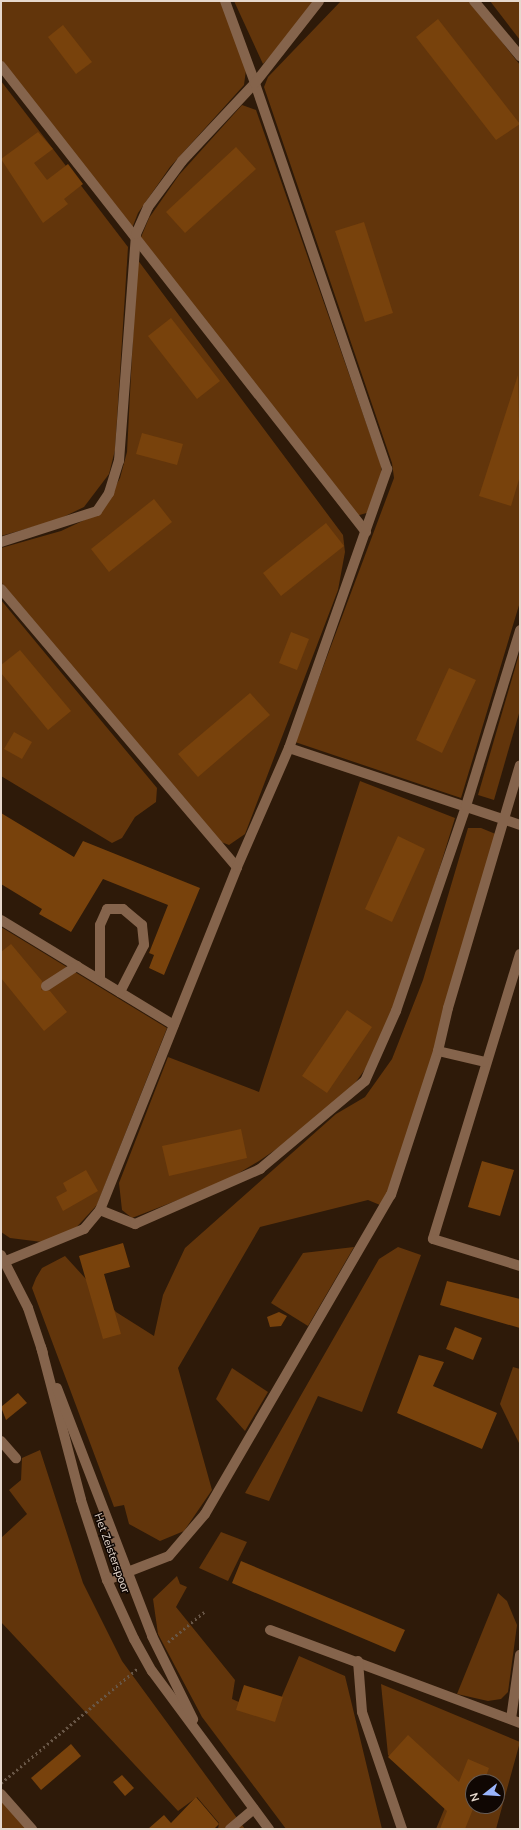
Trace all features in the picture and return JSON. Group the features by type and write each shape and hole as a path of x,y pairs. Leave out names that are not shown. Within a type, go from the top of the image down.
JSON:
{"street":[{"path":"2,1259 84,1229 100,1210 237,867 289,748 387,469 225,1"},
{"path":"1,542 97,511 109,493 119,461 136,241 148,207 182,161 254,83 319,1"},
{"path":"474,1 520,56"},
{"path":"1,66 136,241 366,532"},
{"path":"1,589 237,867"},
{"path":"100,1210 135,1224 260,1169 365,1081 396,1011 466,806 520,630"},
{"path":"289,748 520,825"},
{"path":"107,1580 169,1556 205,1514 391,1195 438,1051 502,820 520,765"},
{"path":"100,980 100,925 107,909 123,909 142,925 144,945 120,992"},
{"path":"1,920 174,1025"},
{"path":"520,954 485,1062 433,1239 520,1266"},
{"path":"46,986 77,966"},
{"path":"438,1051 485,1062"},
{"name":"Het Zeisterspoor","path":"2,1259 28,1308 41,1347 158,1651 207,1745"},
{"name":"Het Zeisterspoor","path":"41,1347 81,1500 107,1580 146,1661 269,1829"},
{"path":"1,1441 16,1458"},
{"path":"270,1630 358,1661 515,1721 520,1655"},
{"path":"358,1661 362,1712 402,1829"},
{"path":"1,1794 32,1829"},
{"path":"230,1829 254,1809"}],"path":[{"path":"158,1651 204,1612"},
{"path":"1,1783 146,1661"}],"shaded area":[{"path":"1,1 221,1 246,70 244,85 170,167 138,213 131,231 1,62"},
{"path":"234,1 323,1 263,64"},
{"path":"341,1 470,1 520,65 520,602 461,798 295,742 394,478 392,463 264,87 268,77"},
{"path":"490,1 520,1 520,40"},
{"path":"1,81 128,247 115,450 109,474 84,507 57,520 1,536"},
{"path":"242,105 256,110 381,465 382,479 370,512 349,518 139,242 149,218 179,175"},
{"path":"137,259 343,535 345,552 338,590 245,834 229,845 216,840 1,582 1,548 61,531 91,517 112,493 120,478 127,452"},
{"path":"1,600 157,788 156,802 135,817 122,838 112,843 1,776"},
{"path":"520,651 520,710 494,800 478,795"},
{"path":"360,781 455,818 406,977 373,1058 353,1086 307,1128 259,1161 224,1182 132,1218 122,1210 119,1183 168,1057 259,1092"},
{"path":"468,828 481,828 498,835 399,1172 380,1205 368,1200 260,1227 178,1368 212,1490 184,1531 160,1541 129,1524 124,1505 114,1507 32,1288 36,1278 42,1268 65,1256 116,1312 154,1336 163,1295 185,1248 336,1114 365,1097 392,1059 423,980"},
{"path":"1,927 167,1028 97,1205 72,1232 42,1242 10,1238 1,1232"},
{"path":"354,1247 308,1326 271,1303 303,1253"},
{"path":"398,1247 421,1255 362,1412 318,1396 269,1501 245,1493 379,1259"},
{"path":"513,1367 520,1369 520,1445 500,1404"},
{"path":"232,1368 268,1392 245,1431 216,1399"},
{"path":"40,1450 83,1583 122,1661 245,1829 218,1829 219,1823 197,1797 178,1811 1,1622 1,1538 27,1514 9,1490 21,1480 22,1458"},
{"path":"221,1532 247,1542 228,1581 199,1568"},
{"path":"177,1576 180,1584 187,1587 176,1607 235,1680 232,1699 273,1717 299,1656 345,1676 382,1829 286,1829 202,1717 158,1634 153,1599"},
{"path":"498,1593 507,1601 517,1625 508,1692 501,1699 488,1701 457,1694"},
{"path":"381,1684 520,1742 505,1796 505,1774 465,1774 465,1814 500,1814 496,1829 436,1829 446,1805 388,1755"},
{"path":"1,1793 31,1829 1,1829"}],"building":[{"path":"438,19 520,124 496,140 416,37"},
{"path":"63,25 92,62 76,74 48,37"},
{"path":"38,132 53,149 34,163 47,180 68,164 83,184 64,199 68,204 43,223 1,159"},
{"path":"236,147 256,169 185,233 166,212"},
{"path":"364,222 393,313 365,322 335,231"},
{"path":"171,318 220,381 197,399 148,336"},
{"path":"518,375 520,476 511,506 479,496"},
{"path":"142,433 183,444 177,465 136,454"},
{"path":"154,499 172,522 109,572 91,549"},
{"path":"326,523 344,546 281,596 263,573"},
{"path":"291,632 309,639 297,670 279,663"},
{"path":"20,650 71,711 48,730 1,673 1,665"},
{"path":"449,668 476,680 442,753 416,740"},
{"path":"250,693 270,715 198,777 178,754"},
{"path":"14,732 32,742 22,759 4,749"},
{"path":"1,813 74,857 83,841 200,888 164,975 149,968 154,955 149,953 168,905 103,879 71,932 39,914 42,909 1,884"},
{"path":"398,836 425,849 392,922 365,909"},
{"path":"11,944 42,981 41,990 50,991 67,1012 44,1031 1,978 1,952"},
{"path":"347,1010 372,1027 327,1093 302,1076"},
{"path":"241,1129 247,1158 169,1176 162,1146"},
{"path":"482,1161 514,1170 500,1216 468,1207"},
{"path":"86,1170 98,1191 63,1211 56,1197 67,1191 63,1183"},
{"path":"123,1243 130,1267 104,1274 121,1334 103,1339 79,1256"},
{"path":"447,1281 520,1299 520,1328 440,1305"},
{"path":"279,1312 287,1316 281,1326 270,1327 267,1317"},
{"path":"455,1327 482,1338 473,1360 446,1349"},
{"path":"419,1355 444,1362 433,1386 497,1413 482,1449 397,1413"},
{"path":"18,1393 27,1403 6,1420 1,1407"},
{"path":"241,1561 405,1630 395,1652 232,1583"},
{"path":"244,1685 283,1697 275,1722 236,1710"},
{"path":"408,1735 459,1782 468,1759 489,1768 487,1774 465,1774 465,1814 471,1814 465,1829 440,1829 447,1811 388,1757"},
{"path":"71,1744 81,1756 41,1790 31,1778"},
{"path":"122,1775 134,1788 125,1796 113,1782"},
{"path":"196,1797 219,1824 214,1829 148,1829 164,1815 171,1823"}]}
